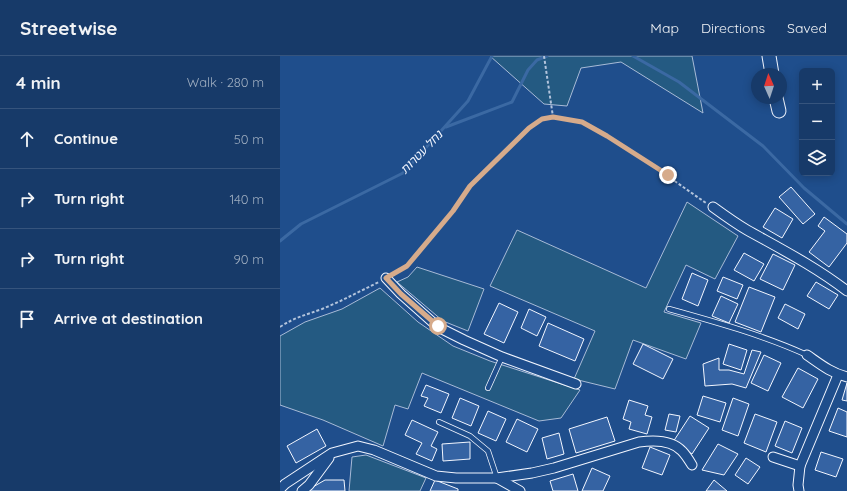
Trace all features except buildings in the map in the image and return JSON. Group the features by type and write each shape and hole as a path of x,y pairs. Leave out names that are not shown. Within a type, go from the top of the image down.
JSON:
{"main road":[{"path":"769,56 771,68"}],"street":[{"path":"713,208 746,229 775,244 847,291"},
{"path":"386,278 401,294 438,326 464,340 502,357 576,384"},
{"path":"807,355 824,368 838,375 847,377"},
{"path":"799,491 798,485 800,466 838,375"},
{"path":"280,489 285,484 332,453 358,446 374,450 436,476 456,478 497,478 554,468 639,442 652,440 668,443 682,450 692,464"},
{"path":"302,491 310,485 332,453"},
{"path":"774,457 800,466"},
{"path":"497,478 516,490 522,474"}],"lane":[{"path":"670,309 711,320 783,344 807,355"},
{"path":"488,388 502,357"},
{"path":"439,422 470,436 488,452 497,478"}],"path":[{"path":"544,56 553,117"},
{"path":"280,327 294,318 329,306 354,295 407,266 453,211 470,186 524,134 542,119 553,117 582,122 639,156 713,208"}],"shaded area":[{"path":"490,56 692,56 703,113 621,62 581,68 567,106 544,104"},
{"path":"687,202 738,236 715,279 686,265 664,312 701,323 686,359 633,340 615,389 574,379 595,331 490,286 517,230 646,288"},
{"path":"417,267 484,289 468,331 443,321 397,282 408,277"},
{"path":"380,288 418,322 453,346 490,361 580,390 561,418 539,421 422,373 408,409 395,405 383,446 323,420 280,405 280,336 305,322 342,309"},
{"path":"366,455 426,478 420,491 349,491 352,457"}],"waterway":[{"name":"נחל עטרות","path":"280,241 301,224 403,173 468,101 492,56"},
{"path":"446,127 512,102 528,70 537,60 547,56"},
{"path":"633,56 679,82 763,146 804,188 847,224"}],"route":[{"path":"438,326 401,294 386,278 407,266 453,211 470,186 529,128 542,119 553,117 582,122 668,175"}]}
